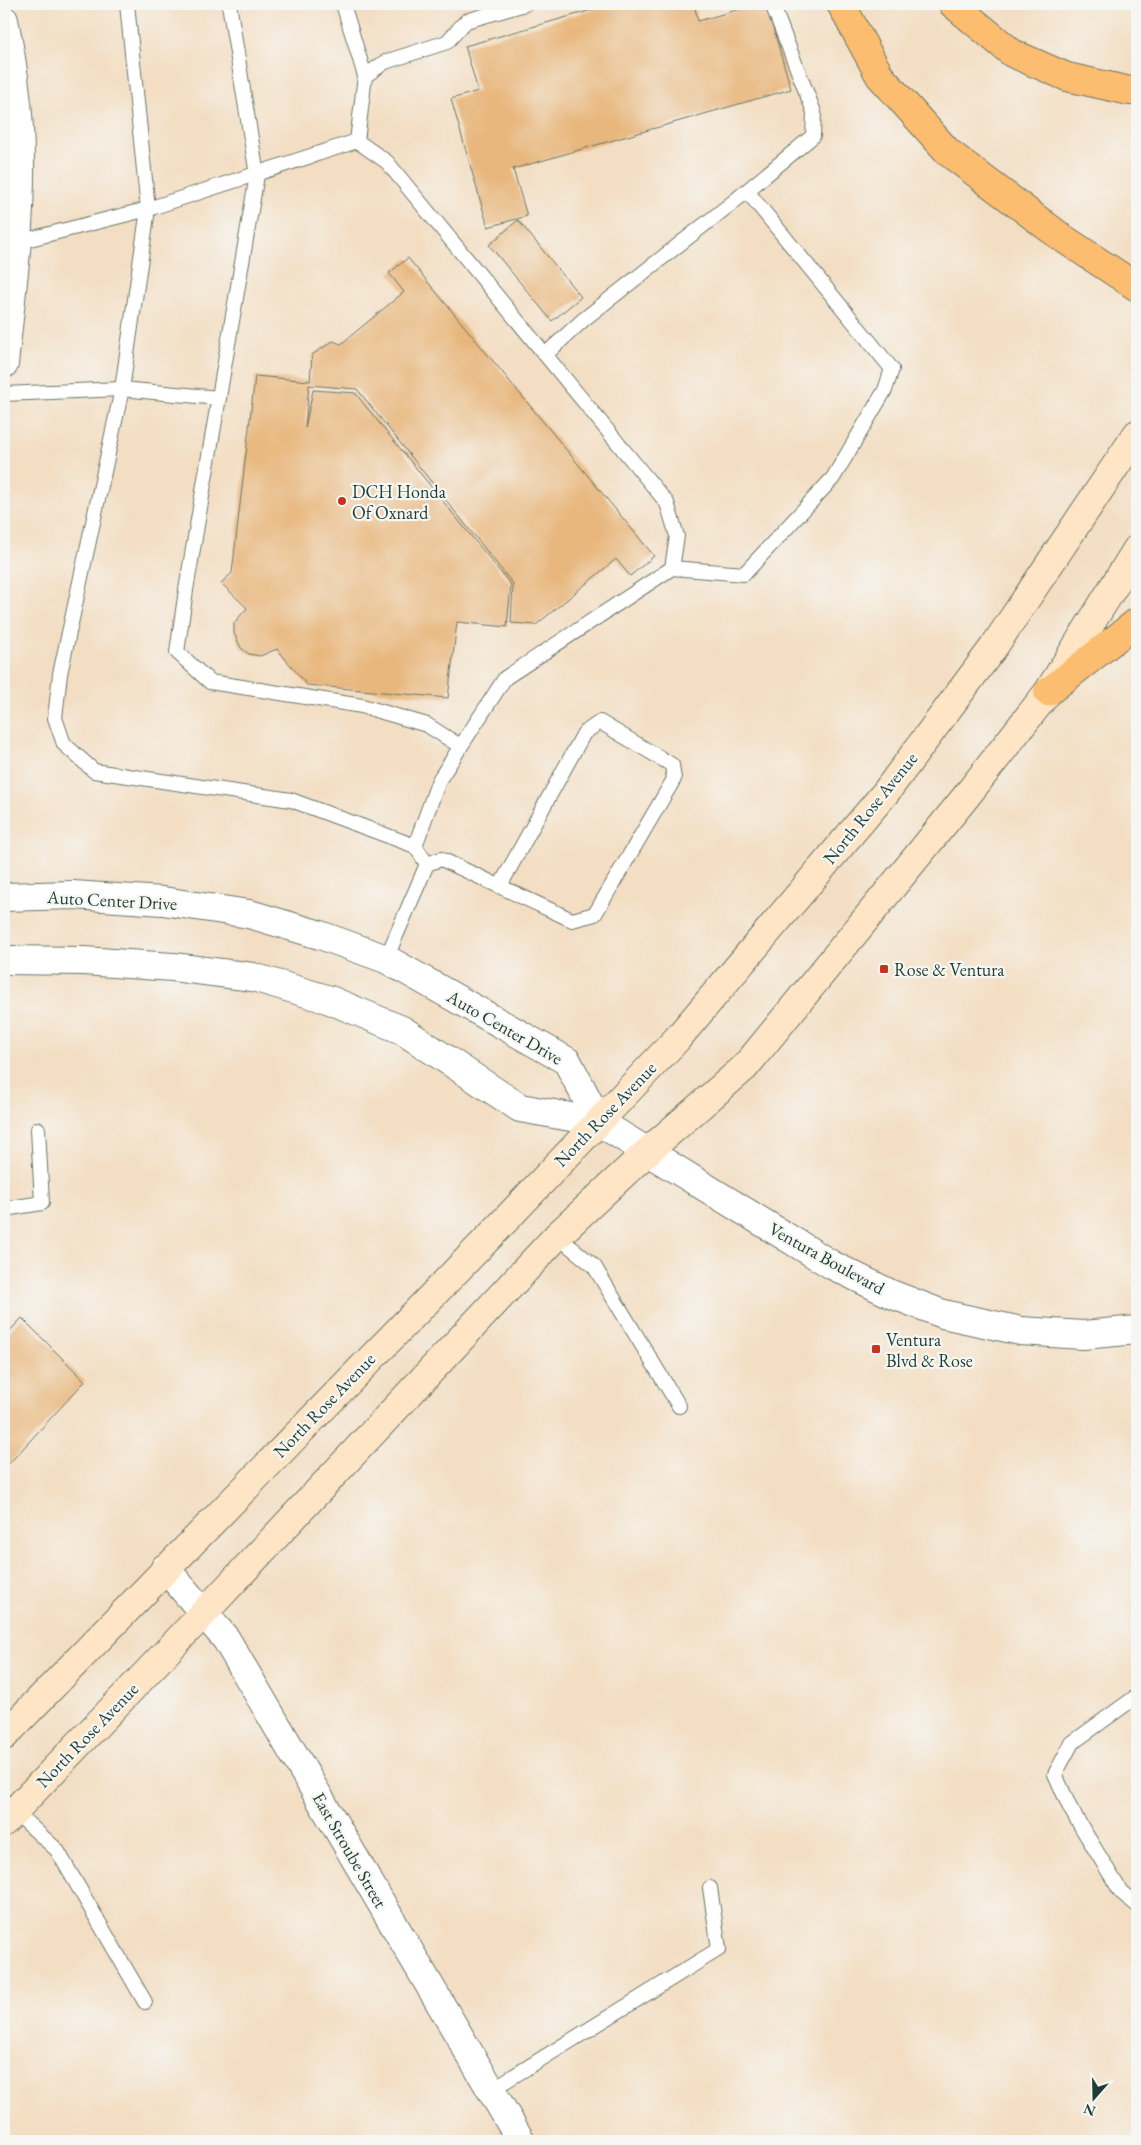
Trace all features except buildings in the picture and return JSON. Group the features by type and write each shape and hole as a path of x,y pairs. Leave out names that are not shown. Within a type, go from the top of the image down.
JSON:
{"highway":[{"path":"841,4 880,76 948,152 1061,237 1137,287"},
{"path":"953,4 1012,53 1067,77 1137,91"},
{"path":"1048,692 1137,622"}],"main road":[{"name":"North Rose Avenue","path":"4,1736 165,1568 488,1238 676,1039 886,792 993,648 1137,434"},
{"name":"North Rose Avenue","path":"9,1816 204,1613 557,1236 647,1152 745,1067 964,799 1048,692 1137,549"}],"street":[{"path":"4,20 11,57 20,159 11,241 4,364"},
{"name":"Auto Center Drive","path":"4,898 73,895 163,901 249,914 320,935 386,959 567,1061 598,1122"},
{"path":"4,960 83,961 173,967 253,977 330,1000 402,1030 520,1108 598,1122"},
{"name":"Ventura Boulevard","path":"598,1122 832,1265 891,1294 943,1314 1021,1331 1083,1335 1137,1330"},
{"name":"East Stroube Street","path":"165,1568 226,1639 521,2141"}],"lane":[{"path":"127,4 148,209 122,389 60,674 55,718 64,744 94,771 291,800 415,846 427,864"},
{"path":"228,4 257,174 177,652 210,682 362,706 427,725 460,746"},
{"path":"343,4 365,76 357,141"},
{"path":"365,76 385,62 447,42 466,21 525,4"},
{"path":"546,354 583,320 747,191 813,136 814,112 772,4"},
{"path":"11,241 148,209 357,141"},
{"path":"357,141 387,162 667,503 677,536 672,568"},
{"path":"415,846 439,780 505,678 672,568 744,574 833,478 885,390 892,369 747,191"},
{"path":"4,394 122,389 219,398"},
{"path":"386,959 427,864 441,859 572,920 595,914 674,779 672,765 600,722 584,733 500,886"},
{"path":"4,1209 42,1203 38,1129"},
{"path":"557,1236 594,1266 679,1406"},
{"path":"1137,1696 1072,1742 1054,1774 1070,1808 1121,1892 1137,1905"},
{"path":"9,1816 57,1850 145,2002"},
{"path":"491,2090 719,1950 710,1888"}],"place":[{"name":"DCH Honda Of Oxnard","path":"342,501"},
{"name":"Rose & Ventura","path":"884,969"},
{"name":"Ventura Blvd & Rose","path":"876,1349"}]}
